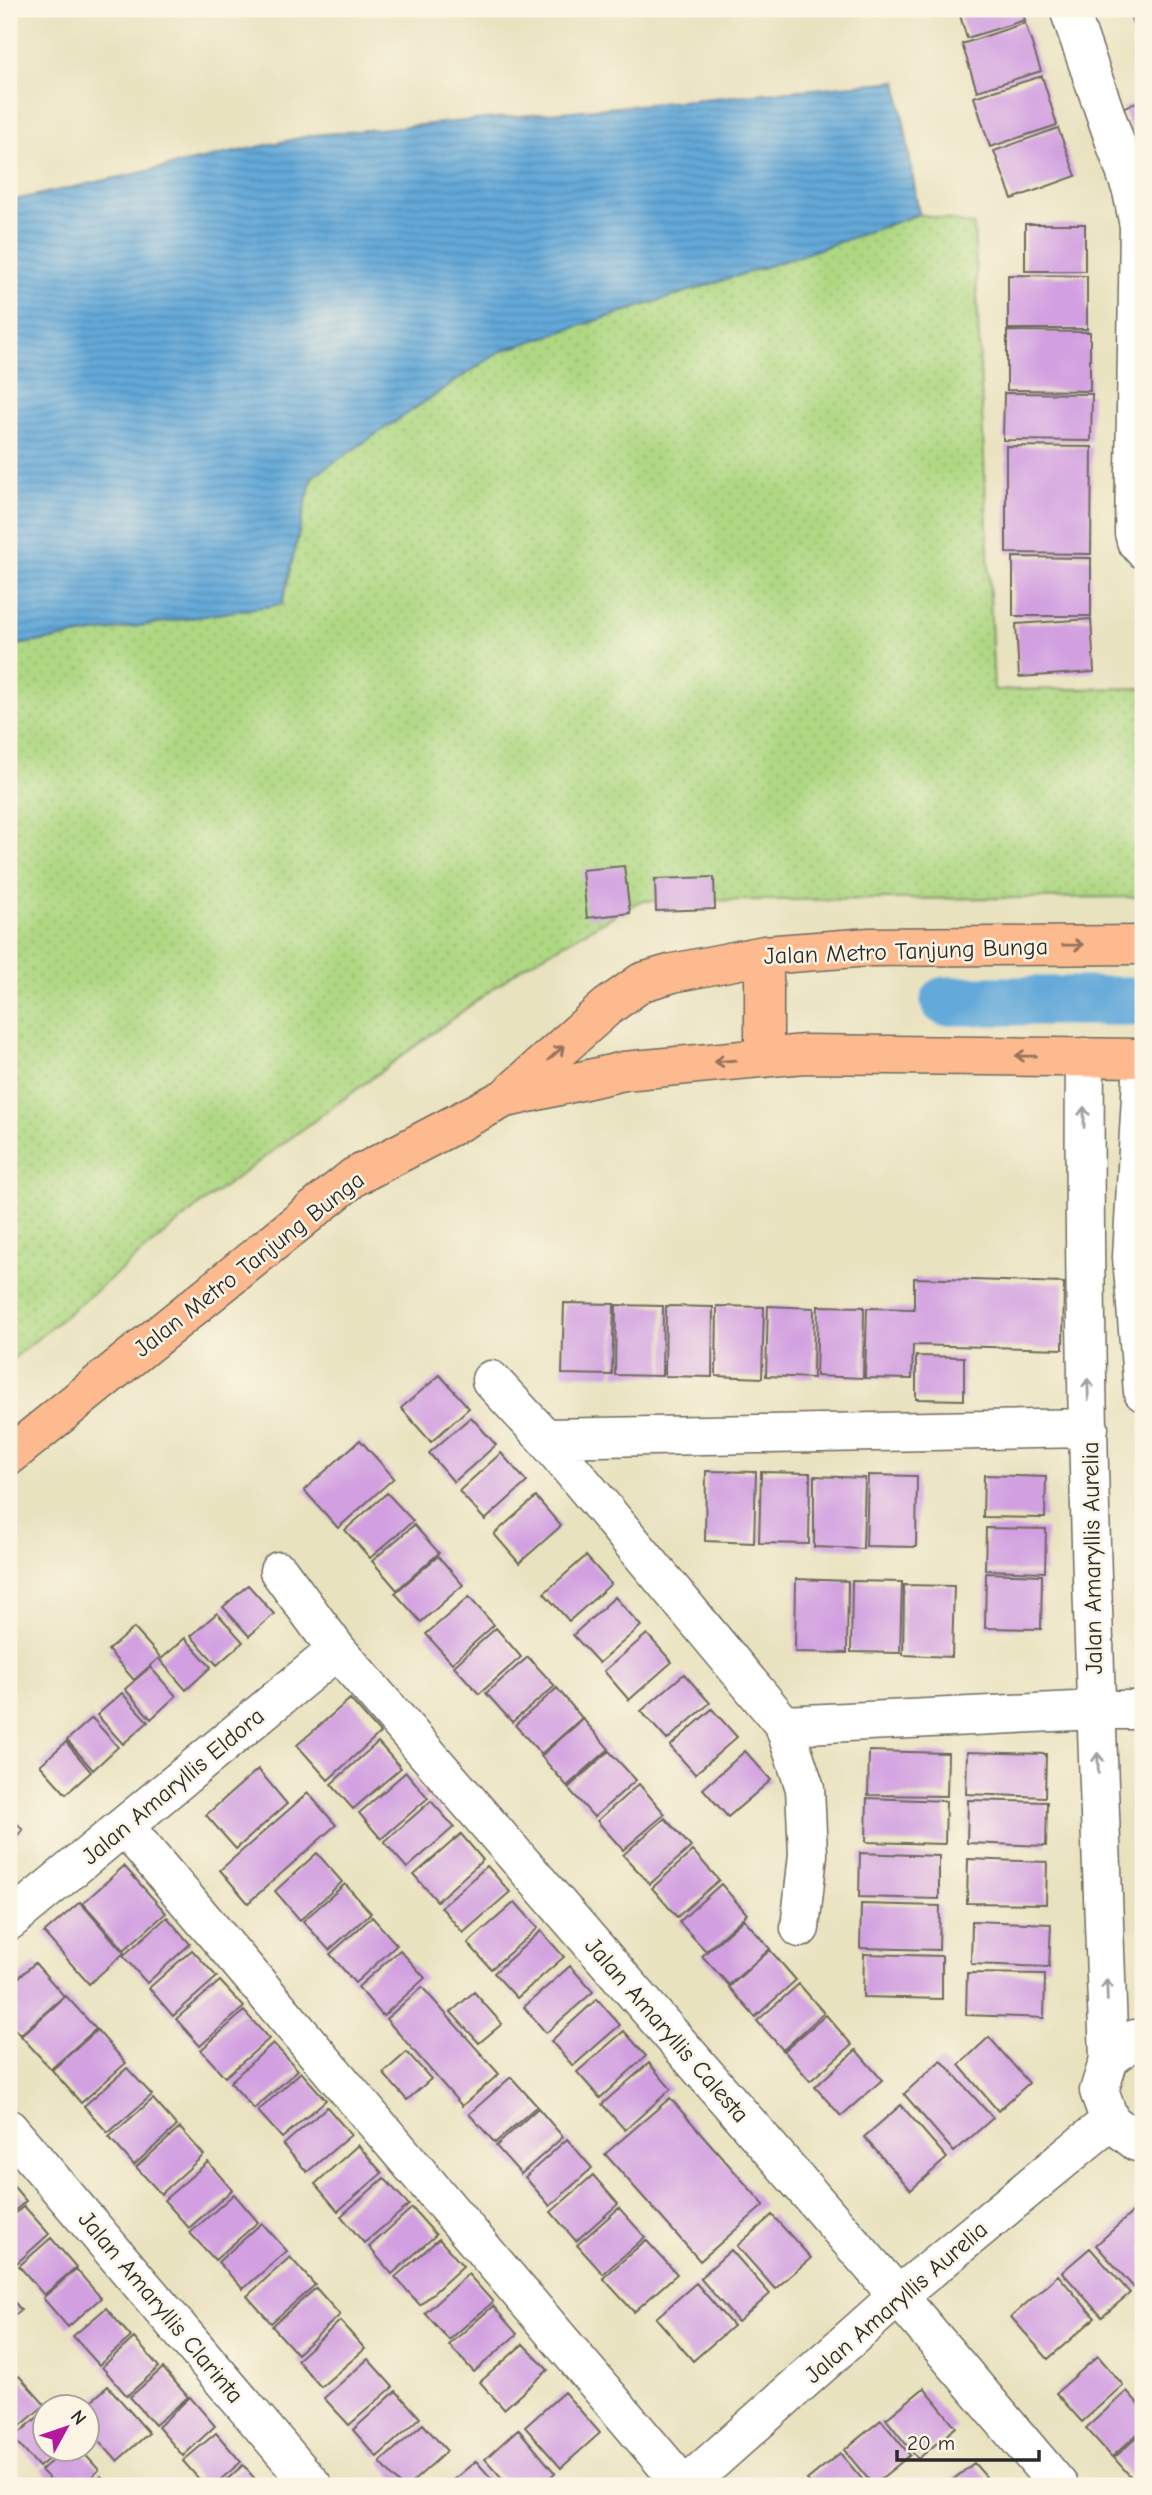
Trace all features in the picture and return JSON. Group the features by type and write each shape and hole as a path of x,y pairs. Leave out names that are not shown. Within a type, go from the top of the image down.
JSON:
{"main road":[{"name":"Jalan Metro Tanjung Bunga","path":"9,1456 354,1177 505,1098 607,1007 642,982 764,955 870,947 1143,945"},
{"path":"764,955 764,1058"},
{"name":"Jalan Metro Tanjung Bunga","path":"505,1098 624,1071 804,1054 1143,1059"}],"street":[{"path":"1069,9 1132,191 1139,226 1134,533 1142,548"},
{"name":"Jalan Amaryllis Aurelia","path":"684,2486 898,2296 1110,2122 1099,2091 1109,2059 1089,1428 1085,1057"},
{"path":"1143,1059 1132,1249 1143,1392"},
{"path":"1085,1248 1132,1249"},
{"path":"491,1380 545,1438 784,1726 805,1788 808,1854 800,1928"},
{"path":"545,1438 1089,1428"},
{"name":"Jalan Amaryllis Calesta","path":"279,1571 337,1650 898,2296 1059,2486"},
{"name":"Jalan Amaryllis Eldora","path":"9,1921 337,1650"},
{"path":"784,1726 1143,1710"},
{"path":"124,1826 684,2486"},
{"path":"1109,2059 1135,2039 1143,2039"},
{"path":"1110,2122 1137,2142 1143,2142"},
{"name":"Jalan Amaryllis Clarinta","path":"9,2129 313,2486"}],"green space":[{"path":"919,214 974,225 994,690 1143,688 1143,897 640,901 521,968 201,1204 9,1362 9,646 282,604 312,477 501,351 799,256"}],"water":[{"path":"897,81 919,214 799,256 501,351 312,477 282,604 9,646 9,201 313,135"}],"building":[{"path":"958,9 1021,9 1025,20 967,38"},
{"path":"1128,9 1143,9 1143,40 1139,42"},
{"path":"1025,23 1041,71 977,91 962,44"},
{"path":"1042,76 1057,125 990,147 974,97"},
{"path":"1143,100 1143,160 1123,108"},
{"path":"1058,128 1076,176 1012,199 994,151"},
{"path":"1025,224 1085,224 1085,271 1025,271"},
{"path":"1008,275 1087,276 1087,329 1008,329"},
{"path":"1007,331 1090,332 1090,391 1007,390"},
{"path":"1004,393 1092,394 1091,441 1003,440"},
{"path":"1006,446 1092,447 1091,554 1006,553"},
{"path":"1013,557 1091,558 1091,616 1013,616"},
{"path":"1091,619 1094,672 1019,677 1016,624"},
{"path":"624,866 630,913 587,918 582,870"},
{"path":"714,877 715,909 656,911 655,879"},
{"path":"914,1278 1064,1283 1063,1349 913,1345 912,1379 865,1378 867,1308 914,1309"},
{"path":"564,1303 614,1304 612,1375 562,1374"},
{"path":"616,1305 663,1306 662,1376 615,1375"},
{"path":"666,1306 713,1307 712,1377 665,1376"},
{"path":"717,1306 764,1307 762,1378 716,1376"},
{"path":"768,1306 814,1308 813,1378 766,1376"},
{"path":"818,1306 864,1307 863,1378 816,1376"},
{"path":"916,1356 964,1357 964,1400 916,1399"},
{"path":"440,1375 469,1408 431,1442 401,1408"},
{"path":"471,1417 496,1445 454,1482 429,1453"},
{"path":"360,1440 394,1478 338,1528 304,1490"},
{"path":"501,1453 527,1482 485,1520 459,1491"},
{"path":"706,1471 756,1472 754,1543 705,1541"},
{"path":"761,1472 810,1473 809,1544 759,1543"},
{"path":"868,1475 917,1476 916,1547 866,1546"},
{"path":"984,1475 1046,1477 1045,1518 983,1517"},
{"path":"814,1476 865,1478 863,1549 814,1547"},
{"path":"387,1493 413,1521 370,1558 345,1530"},
{"path":"536,1497 561,1526 519,1563 494,1534"},
{"path":"414,1525 439,1553 397,1590 372,1561"},
{"path":"986,1528 1046,1529 1045,1572 985,1570"},
{"path":"438,1556 463,1585 421,1622 395,1593"},
{"path":"586,1556 611,1584 569,1621 544,1593"},
{"path":"986,1573 1042,1575 1041,1629 985,1628"},
{"path":"796,1579 848,1581 847,1653 795,1652"},
{"path":"852,1581 902,1582 900,1653 851,1652"},
{"path":"248,1585 274,1614 249,1636 223,1607"},
{"path":"904,1585 954,1586 952,1657 903,1655"},
{"path":"469,1597 494,1625 452,1663 426,1634"},
{"path":"615,1597 641,1626 599,1663 573,1635"},
{"path":"217,1613 243,1642 217,1665 191,1636"},
{"path":"134,1628 160,1657 134,1680 108,1650"},
{"path":"496,1628 521,1657 479,1694 454,1666"},
{"path":"647,1634 672,1662 629,1700 604,1671"},
{"path":"185,1638 211,1667 186,1690 160,1660"},
{"path":"528,1657 555,1686 512,1722 486,1693"},
{"path":"150,1667 176,1696 151,1719 125,1689"},
{"path":"684,1674 710,1703 667,1740 641,1711"},
{"path":"557,1688 582,1718 541,1754 515,1725"},
{"path":"122,1693 148,1722 123,1744 97,1715"},
{"path":"350,1699 380,1733 328,1780 297,1745"},
{"path":"712,1709 737,1737 695,1774 670,1746"},
{"path":"92,1718 118,1747 93,1770 67,1740"},
{"path":"583,1719 609,1749 567,1786 541,1756"},
{"path":"66,1742 91,1772 66,1794 40,1765"},
{"path":"378,1742 401,1768 353,1809 331,1784"},
{"path":"609,1751 636,1780 594,1817 568,1788"},
{"path":"745,1751 771,1780 728,1817 703,1789"},
{"path":"869,1751 948,1753 947,1796 868,1795"},
{"path":"967,1752 1046,1754 1045,1797 966,1794"},
{"path":"258,1769 287,1804 236,1849 206,1815"},
{"path":"406,1772 428,1798 381,1839 359,1813"},
{"path":"639,1784 665,1814 623,1850 597,1821"},
{"path":"308,1793 336,1825 248,1903 220,1870"},
{"path":"867,1798 946,1801 945,1844 866,1842"},
{"path":"968,1800 1047,1802 1046,1846 967,1843"},
{"path":"431,1801 454,1827 407,1868 384,1842"},
{"path":"9,1814 23,1830 9,1843"},
{"path":"665,1818 691,1847 650,1884 623,1855"},
{"path":"461,1834 483,1860 437,1901 414,1875"},
{"path":"693,1851 719,1880 677,1917 652,1888"},
{"path":"317,1853 342,1882 300,1920 275,1891"},
{"path":"860,1853 939,1856 939,1899 859,1897"},
{"path":"968,1859 1047,1862 1046,1904 967,1903"},
{"path":"124,1866 166,1913 124,1950 83,1903"},
{"path":"487,1866 510,1892 463,1933 441,1907"},
{"path":"345,1884 371,1913 329,1950 303,1921"},
{"path":"721,1884 747,1914 706,1951 679,1922"},
{"path":"80,1902 124,1953 89,1984 44,1933"},
{"path":"515,1902 538,1928 491,1969 468,1943"},
{"path":"861,1904 940,1906 939,1950 860,1948"},
{"path":"167,1917 190,1944 147,1983 123,1956"},
{"path":"372,1917 397,1945 355,1983 330,1954"},
{"path":"744,1919 770,1949 729,1985 702,1956"},
{"path":"972,1921 1051,1924 1049,1967 971,1964"},
{"path":"541,1931 564,1957 517,1998 494,1973"},
{"path":"192,1950 217,1977 173,2016 149,1988"},
{"path":"400,1950 425,1978 383,2016 358,1987"},
{"path":"770,1950 796,1980 755,2017 729,1987"},
{"path":"864,1954 942,1956 942,1999 863,1997"},
{"path":"35,1963 64,1996 20,2035 9,2023 9,1986"},
{"path":"570,1966 593,1992 546,2033 524,2007"},
{"path":"967,1973 1045,1974 1044,2018 966,2015"},
{"path":"220,1981 244,2007 200,2046 176,2019"},
{"path":"799,1984 824,2013 783,2050 757,2021"},
{"path":"422,1987 499,2074 462,2106 386,2019"},
{"path":"474,1992 502,2024 479,2043 451,2012"},
{"path":"66,1996 96,2029 51,2069 21,2036"},
{"path":"597,1999 620,2025 573,2066 551,2041"},
{"path":"244,2011 269,2039 225,2077 201,2050"},
{"path":"826,2015 852,2045 810,2081 784,2051"},
{"path":"97,2030 126,2063 81,2103 52,2070"},
{"path":"624,2031 646,2056 600,2098 577,2072"},
{"path":"989,2037 1029,2083 998,2111 959,2065"},
{"path":"273,2043 298,2070 254,2109 230,2082"},
{"path":"856,2050 882,2080 841,2116 815,2087"},
{"path":"407,2052 431,2079 407,2100 383,2073"},
{"path":"941,2060 993,2118 954,2152 904,2094"},
{"path":"649,2063 671,2089 625,2130 602,2104"},
{"path":"127,2068 152,2095 108,2133 84,2106"},
{"path":"301,2072 326,2100 282,2138 258,2111"},
{"path":"511,2077 537,2106 495,2143 469,2114"},
{"path":"670,2098 764,2205 700,2261 605,2154"},
{"path":"153,2099 177,2126 134,2165 109,2137"},
{"path":"901,2105 947,2158 911,2190 864,2137"},
{"path":"327,2107 351,2135 307,2172 283,2145"},
{"path":"538,2108 563,2137 521,2174 496,2146"},
{"path":"180,2128 204,2155 161,2194 136,2167"},
{"path":"567,2139 592,2168 550,2206 525,2177"},
{"path":"358,2145 382,2173 338,2211 315,2184"},
{"path":"208,2162 232,2190 189,2228 164,2200"},
{"path":"593,2175 618,2204 576,2241 551,2212"},
{"path":"384,2178 409,2205 364,2243 341,2216"},
{"path":"9,2181 26,2201 9,2216"},
{"path":"234,2194 258,2222 215,2260 190,2233"},
{"path":"24,2206 49,2234 17,2263 9,2253 9,2219"},
{"path":"412,2208 436,2235 392,2274 369,2247"},
{"path":"619,2208 645,2237 603,2274 577,2245"},
{"path":"1135,2210 1143,2219 1143,2283 1136,2290 1096,2245"},
{"path":"772,2215 811,2258 775,2289 737,2246"},
{"path":"262,2223 287,2251 243,2289 218,2262"},
{"path":"51,2238 76,2267 44,2295 19,2266"},
{"path":"439,2239 463,2266 420,2305 395,2277"},
{"path":"646,2240 677,2274 634,2312 603,2278"},
{"path":"1090,2248 1130,2293 1102,2317 1062,2272"},
{"path":"731,2250 770,2294 738,2322 700,2278"},
{"path":"290,2257 315,2285 271,2323 247,2296"},
{"path":"76,2269 101,2298 68,2327 43,2298"},
{"path":"468,2274 493,2302 449,2340 425,2313"},
{"path":"1058,2275 1095,2318 1048,2359 1011,2317"},
{"path":"696,2283 733,2326 693,2361 656,2318"},
{"path":"316,2288 340,2315 297,2354 272,2326"},
{"path":"9,2296 21,2310 9,2320"},
{"path":"493,2306 517,2334 474,2372 449,2345"},
{"path":"106,2308 131,2337 99,2365 73,2336"},
{"path":"340,2321 365,2349 321,2387 297,2360"},
{"path":"134,2338 159,2367 127,2396 102,2367"},
{"path":"523,2344 548,2370 504,2409 480,2382"},
{"path":"1098,2356 1123,2385 1082,2422 1056,2393"},
{"path":"368,2359 393,2387 349,2425 324,2398"},
{"path":"163,2368 188,2397 155,2425 130,2397"},
{"path":"19,2376 35,2394 32,2394 32,2416 12,2433 9,2429 9,2385"},
{"path":"108,2386 149,2433 117,2461 102,2444 102,2394 99,2394"},
{"path":"924,2388 956,2427 918,2459 886,2419"},
{"path":"396,2391 420,2418 377,2457 353,2430"},
{"path":"1127,2391 1143,2409 1143,2429 1112,2457 1086,2428"},
{"path":"564,2392 600,2433 561,2468 525,2427"},
{"path":"190,2397 215,2426 183,2456 158,2427"},
{"path":"881,2420 910,2455 873,2485 844,2450"},
{"path":"32,2422 32,2459 13,2438"},
{"path":"423,2424 447,2451 408,2486 401,2486 380,2462"},
{"path":"518,2429 555,2473 540,2486 509,2486 485,2459"},
{"path":"1143,2432 1143,2484 1139,2486 1114,2458"},
{"path":"216,2433 241,2462 213,2486 205,2486 183,2461"},
{"path":"840,2453 868,2486 812,2486 807,2480"},
{"path":"476,2461 498,2486 446,2486"},
{"path":"974,2463 994,2486 945,2486"},
{"path":"48,2464 94,2464 99,2470 81,2486 56,2486 41,2470"},
{"path":"243,2465 261,2486 220,2486"},
{"path":"101,2476 110,2486 90,2486"}],"waterway":[{"path":"945,1001 1143,1001"}]}
